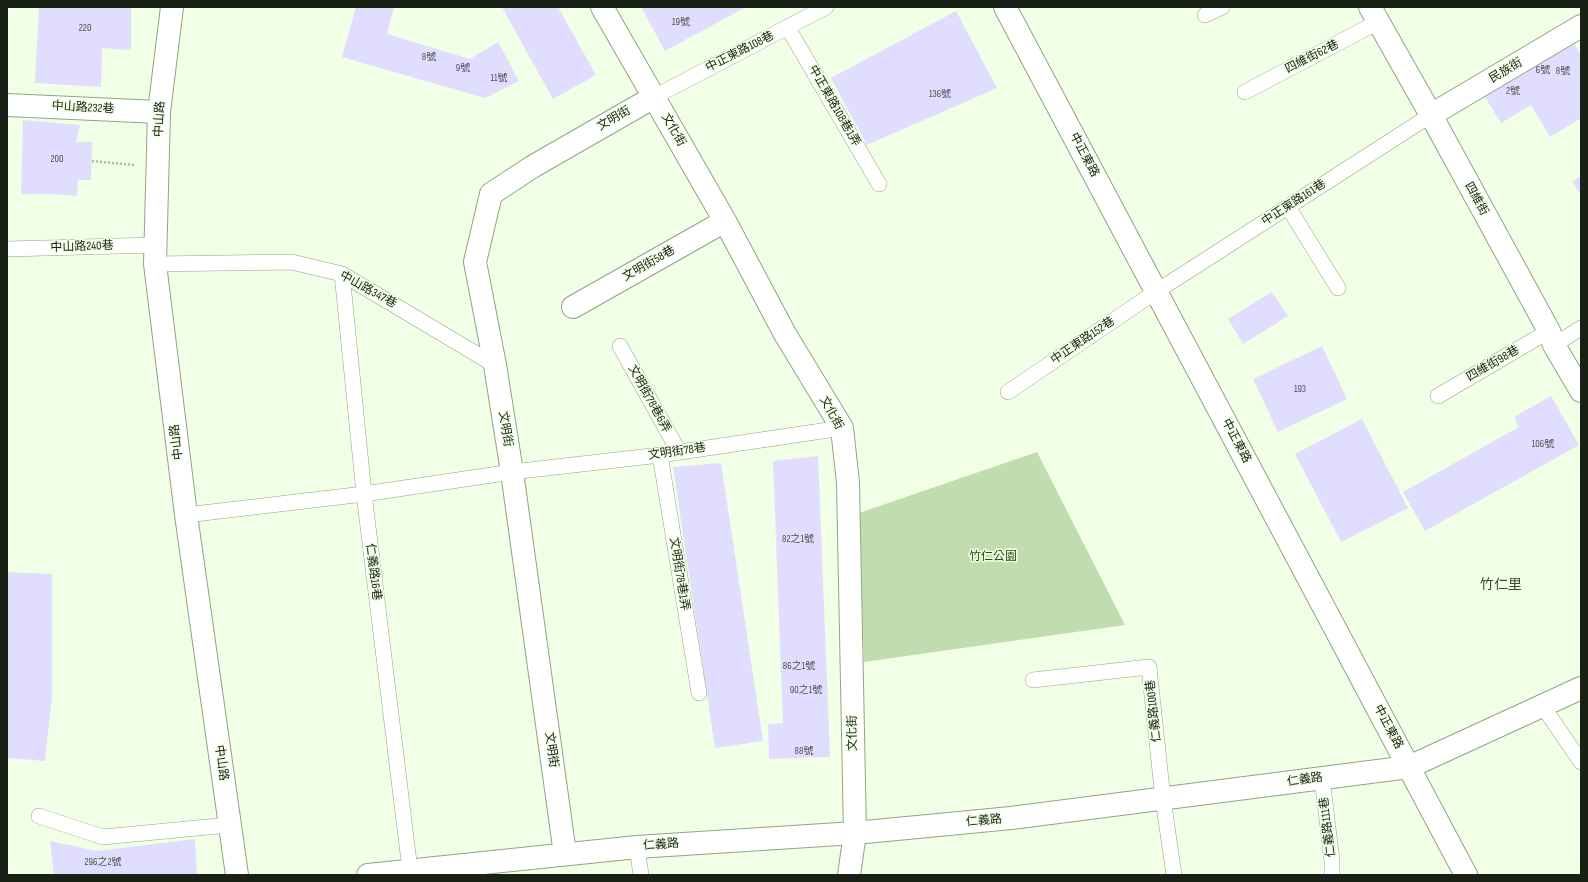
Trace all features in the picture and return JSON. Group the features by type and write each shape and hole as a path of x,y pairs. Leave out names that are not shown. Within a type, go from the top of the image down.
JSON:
{"street":[{"name":"中山路","path":"172,7 159,112 156,254 186,515 237,875"},
{"name":"文化街","path":"602,7 725,221 785,334 842,428 848,482 854,833 849,875"},
{"name":"中正東路","path":"1006,7 1466,875"},
{"name":"四維街","path":"1374,15 1431,115 1581,391"},
{"name":"民族街","path":"1431,115 1580,30"},
{"name":"文明街","path":"565,854 512,472 495,365 475,262 491,194 532,167 654,97"},
{"name":"中山路232巷","path":"7,105 159,112"},
{"name":"文明街58巷","path":"573,308 725,221"},
{"name":"仁義路","path":"368,875 637,847 854,833 1011,818 1409,767 1581,688"}],"lane":[{"name":"中正東路108巷","path":"654,97 826,7"},
{"path":"1205,15 1222,7"},
{"name":"四維街62巷","path":"1245,92 1374,15"},
{"name":"中正東路108巷1弄","path":"788,28 879,184"},
{"name":"中正東路161巷","path":"1157,291 1431,115"},
{"path":"1288,207 1338,288"},
{"name":"中山路240巷","path":"7,249 156,254"},
{"name":"中山路347巷","path":"156,254 292,262 342,274 495,365"},
{"name":"仁義路16巷","path":"342,274 364,494 410,870"},
{"name":"中正東路152巷","path":"1008,392 1157,291"},
{"name":"四維街98巷","path":"1438,396 1551,338 1581,328"},
{"name":"文明街78巷6弄","path":"620,346 679,452"},
{"name":"文明街78巷","path":"186,515 364,494 512,472 660,455 842,428"},
{"name":"文明街78巷1弄","path":"660,455 699,693"},
{"name":"仁義路100巷","path":"1034,680 1149,667 1163,799"},
{"path":"1542,705 1581,762"},
{"name":"仁義路111巷","path":"1322,778 1332,861 1332,875"},
{"path":"1163,799 1174,875"},
{"path":"39,816 103,837 230,825"},
{"path":"637,847 640,875"}],"path":[{"path":"92,162 158,167"}],"green space":[{"name":"竹仁公園","path":"1037,452 1125,625 864,662 859,513"}],"building":[{"path":"39,7 131,7 131,50 102,48 101,87 35,83"},
{"path":"356,7 394,7 387,34 470,59 498,42 519,81 485,98 342,57"},
{"path":"502,7 558,7 596,75 553,99"},
{"path":"641,7 746,7 665,51"},
{"path":"956,11 997,88 867,145 831,78"},
{"path":"1571,39 1581,55 1581,118 1550,137 1531,105 1501,123 1483,94"},
{"path":"23,120 80,125 76,142 92,142 91,180 78,180 77,196 21,194"},
{"path":"1581,176 1581,196 1572,181"},
{"path":"1272,292 1288,316 1243,344 1228,319"},
{"path":"1322,346 1347,399 1278,432 1253,379"},
{"path":"1551,396 1579,445 1425,531 1403,492 1519,427 1514,417"},
{"path":"1362,419 1408,508 1341,542 1295,454"},
{"path":"818,456 830,757 769,759 768,724 783,723 773,461"},
{"path":"721,463 763,741 715,748 673,467"},
{"path":"7,572 52,574 52,696 45,761 7,758"},
{"path":"195,839 197,875 54,875 50,841 97,851"}],"district":[{"name":"竹仁里","path":"1501,585"}]}
